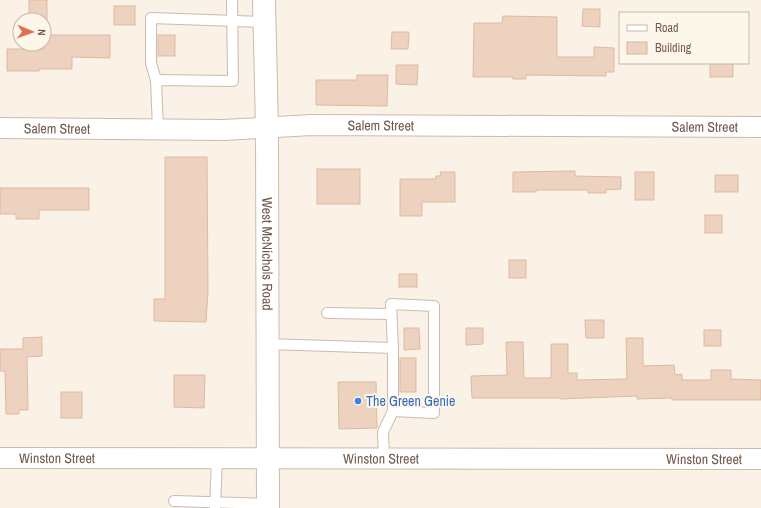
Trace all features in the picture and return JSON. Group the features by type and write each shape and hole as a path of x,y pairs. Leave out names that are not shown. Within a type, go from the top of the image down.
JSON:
{"main road":[{"name":"West McNichols Road","path":"264,0 267,128 268,506"}],"street":[{"name":"Salem Street","path":"0,128 223,130 312,126 761,127"},
{"name":"Winston Street","path":"0,458 761,459"}],"lane":[{"path":"156,80 233,80 232,0"},
{"path":"158,129 156,80 151,63 151,18 264,22"},
{"path":"384,459 383,432 393,411 391,304 434,306 434,413 393,411"},
{"path":"327,313 391,314"},
{"path":"267,344 392,348"},
{"path":"215,506 217,459"},
{"path":"174,501 215,506 268,506"}],"building":[{"path":"29,0 47,0 47,12 29,12"},
{"path":"114,6 135,6 135,25 114,25"},
{"path":"583,9 600,9 600,27 582,26"},
{"path":"503,16 557,17 557,57 594,57 594,47 614,48 614,72 606,72 606,76 526,75 526,79 513,79 513,77 473,77 474,23 502,23"},
{"path":"392,32 409,32 408,49 391,49"},
{"path":"52,35 110,35 110,58 72,57 72,69 7,71 7,49 12,49 12,52 52,52"},
{"path":"158,35 175,35 175,56 158,56"},
{"path":"710,64 733,64 733,77 710,77"},
{"path":"396,65 418,65 417,85 396,84"},
{"path":"357,75 388,75 387,106 316,105 316,80 357,80"},
{"path":"165,157 207,157 208,292 206,322 154,321 154,299 165,299"},
{"path":"317,169 360,169 360,204 317,204"},
{"path":"575,171 575,176 621,177 621,189 606,190 606,193 588,193 588,190 536,190 536,192 513,192 513,172"},
{"path":"440,172 455,172 455,202 422,202 422,216 400,216 400,179 436,179 436,176 441,176"},
{"path":"635,172 654,172 654,200 635,200"},
{"path":"715,175 738,175 738,192 715,192"},
{"path":"0,188 89,188 89,210 39,210 39,219 16,219 16,214 0,214"},
{"path":"705,215 722,215 722,233 705,233"},
{"path":"509,260 526,260 526,278 509,278"},
{"path":"399,274 417,274 417,287 399,287"},
{"path":"585,320 604,320 604,338 586,338"},
{"path":"404,328 419,328 420,349 404,350"},
{"path":"466,328 483,328 483,344 466,345"},
{"path":"704,330 721,330 721,346 704,346"},
{"path":"42,337 42,356 27,357 28,410 19,410 19,414 6,414 5,371 0,371 0,349 23,349 23,338"},
{"path":"626,338 643,338 643,366 674,365 675,375 682,374 682,380 711,380 711,370 731,370 731,379 761,380 761,400 672,400 672,398 637,399 637,396 560,399 472,398 471,376 507,375 506,342 523,342 524,378 551,378 551,344 568,344 568,373 577,373 577,380 627,379"},
{"path":"400,358 416,358 416,392 400,392"},
{"path":"174,375 205,375 204,408 174,407"},
{"path":"338,382 376,382 377,428 339,429"},
{"path":"61,392 82,392 82,418 61,418"}],"place":[{"name":"The Green Genie","path":"358,401"}]}
